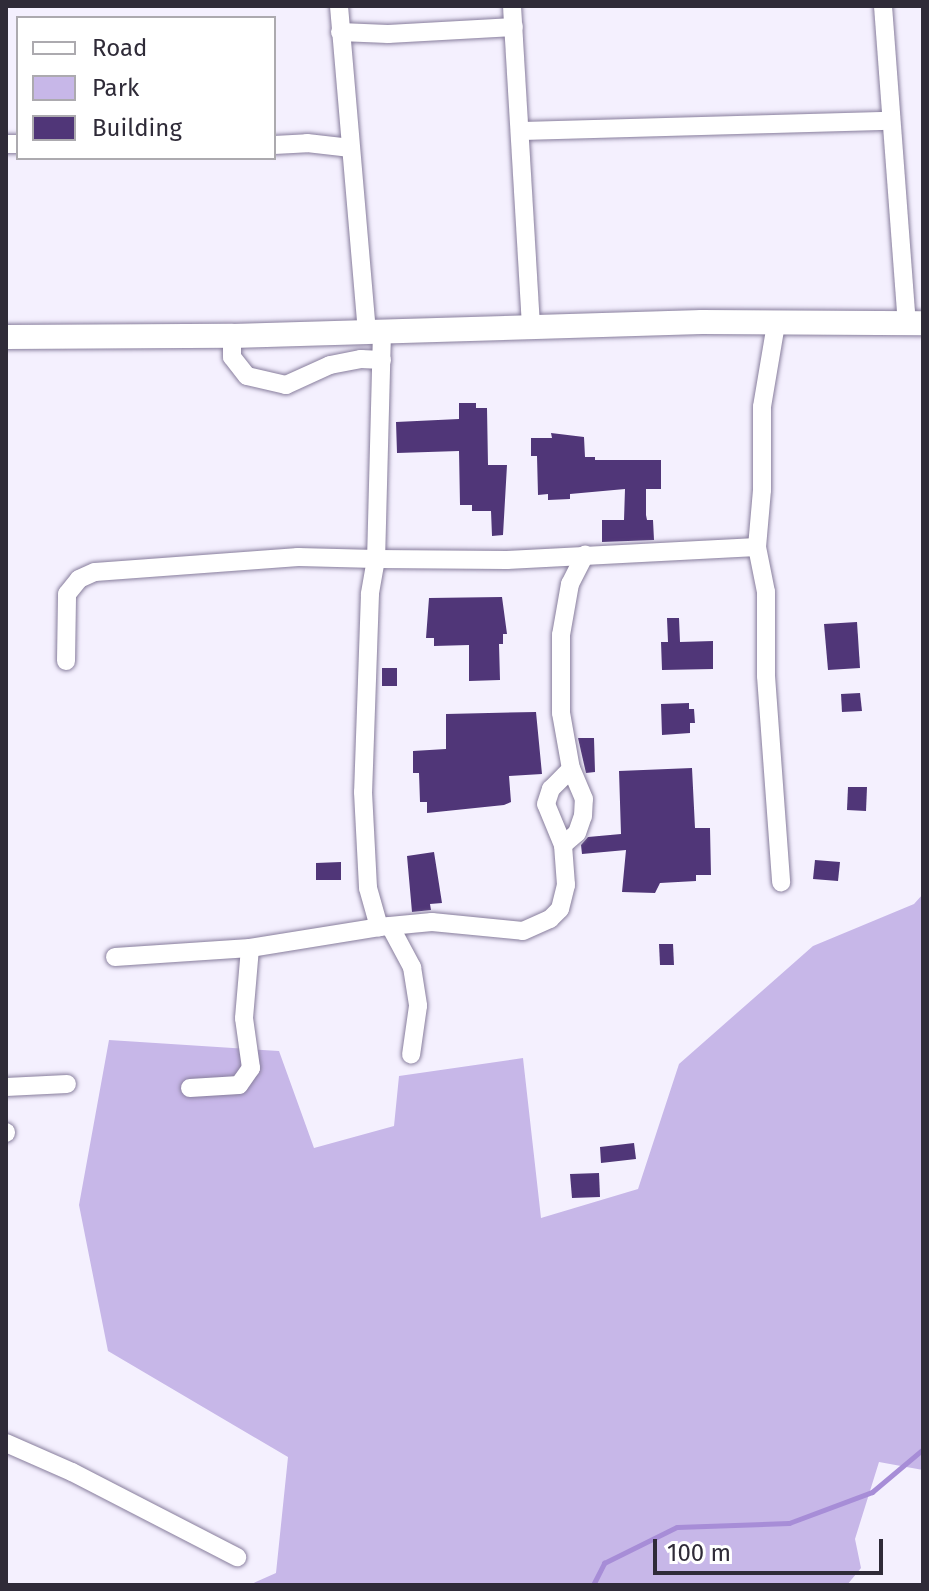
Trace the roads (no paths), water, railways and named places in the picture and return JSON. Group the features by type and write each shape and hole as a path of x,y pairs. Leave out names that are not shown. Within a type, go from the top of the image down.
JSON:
{"street":[{"path":"339,6 351,148 374,332 382,360 376,559 370,594 363,792 368,888 384,926 412,967 418,1006 411,1055"},
{"path":"512,6 522,131 531,327"},
{"path":"6,337 232,336 531,327 915,323 890,121 883,6"},
{"path":"340,32 388,34 514,27"},
{"path":"522,131 890,121"},
{"path":"276,145 307,143 351,148"},
{"path":"776,324 762,407 762,490 757,547 766,592 766,676 781,882"},
{"path":"232,336 232,357 247,376 286,385 330,365 361,359 382,360"},
{"path":"66,661 67,594 79,579 95,572 298,557 507,560 757,547"},
{"path":"563,845 577,833 583,816 584,799 571,769 561,713 561,635 570,584 585,555"},
{"path":"562,556 570,584"},
{"path":"115,957 250,948 384,926 432,922 523,931 550,919 560,909 566,885 563,845 546,804 551,789 571,769"},
{"path":"190,1088 239,1085 251,1068 244,1018 250,948"},
{"path":"6,1087 67,1084"},
{"path":"6,1443 72,1472 237,1557"}],"waterway":[{"path":"593,1585 604,1563 677,1527 789,1523 872,1492 923,1449"}]}
